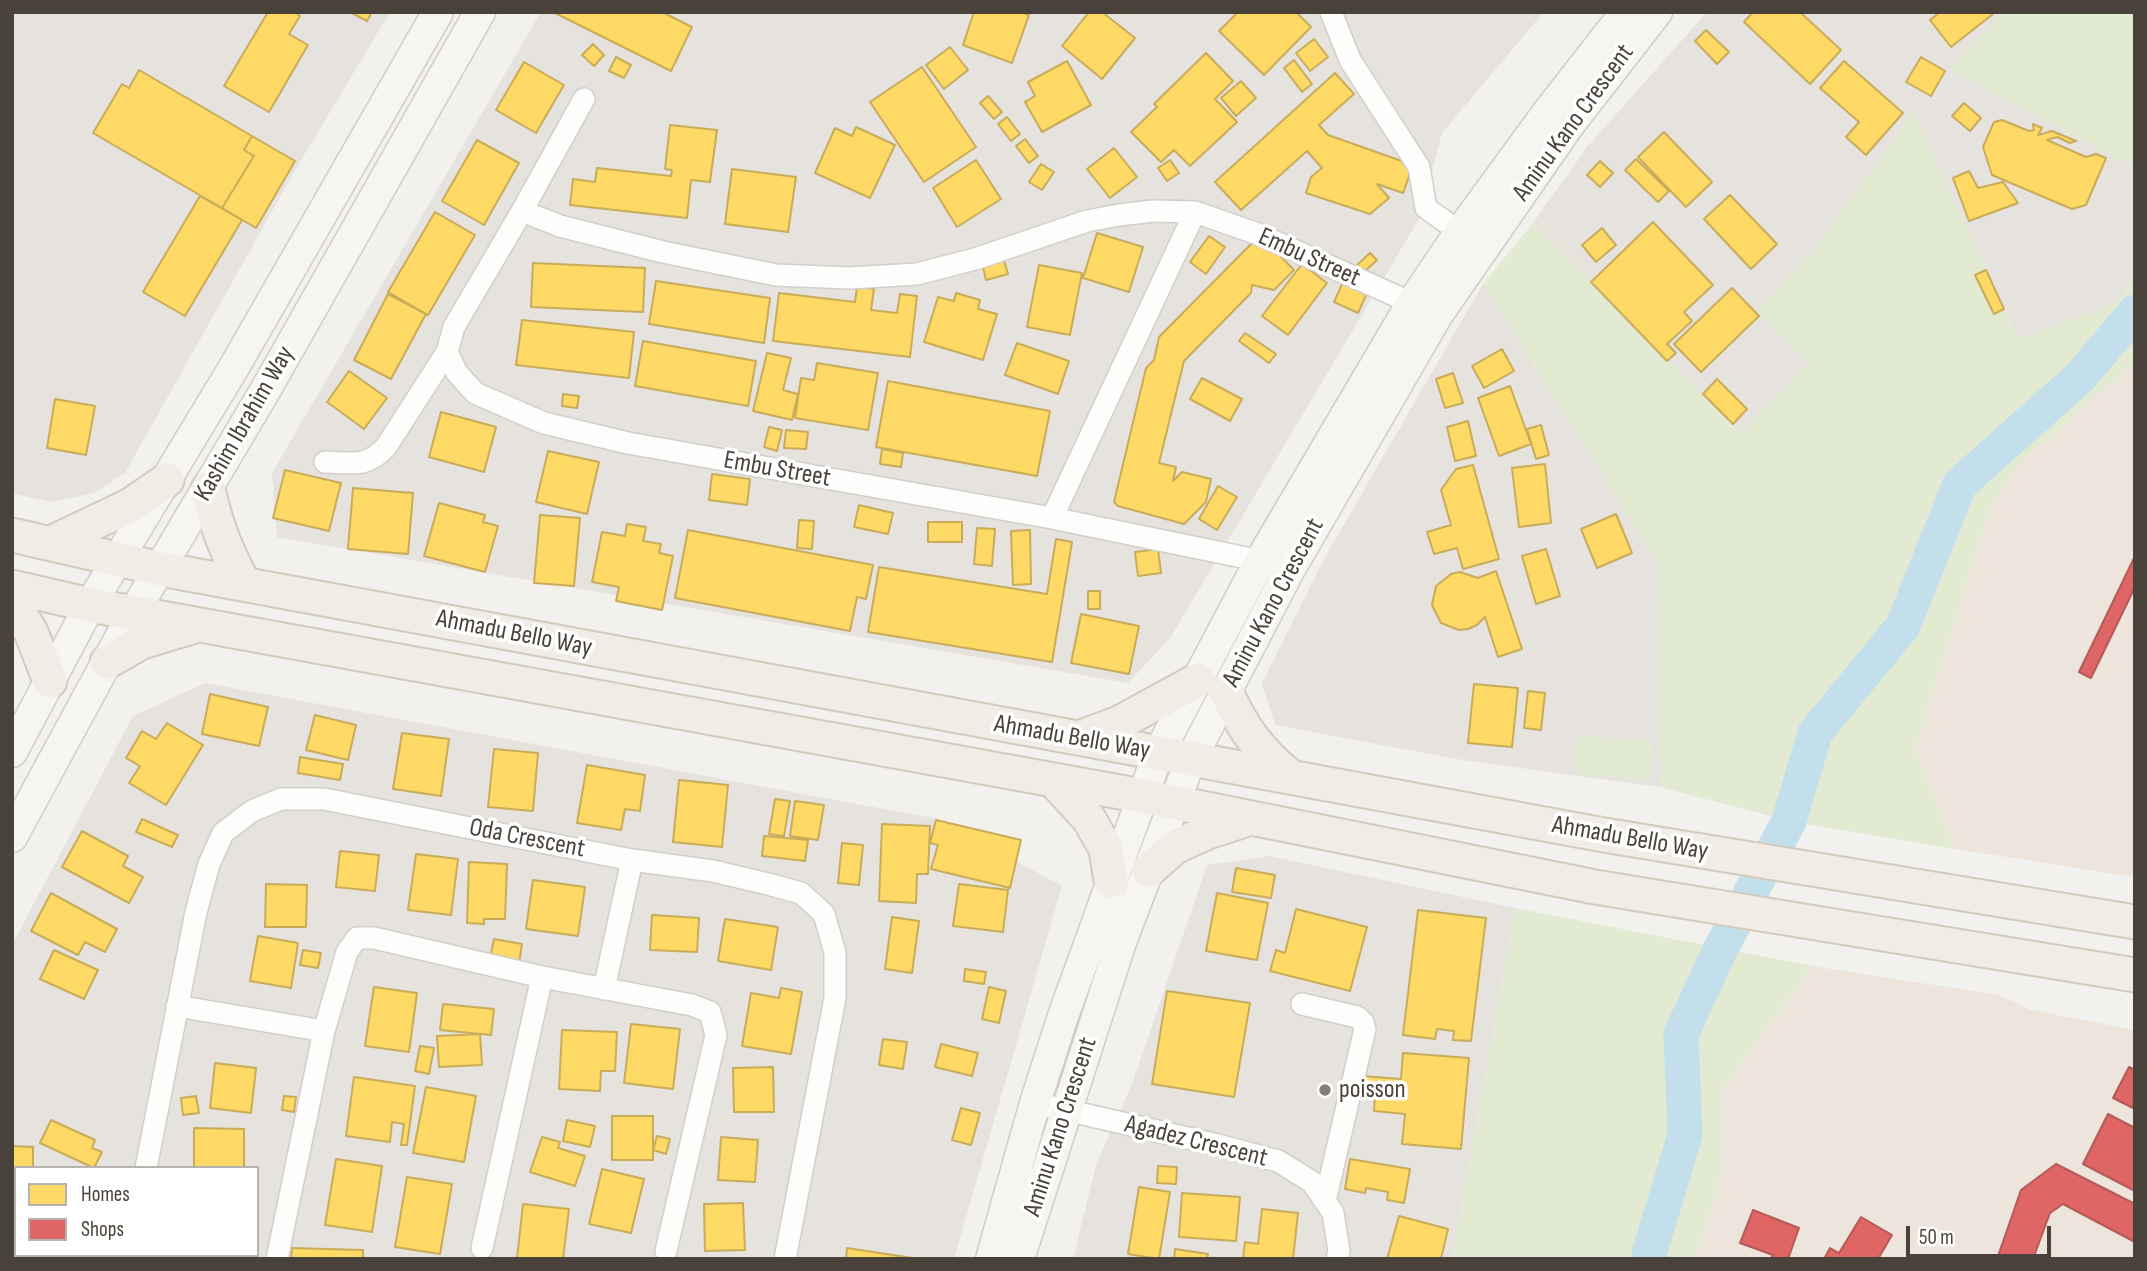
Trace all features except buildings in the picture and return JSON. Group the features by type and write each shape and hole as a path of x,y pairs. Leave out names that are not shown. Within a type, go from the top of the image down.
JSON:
{"main road":[{"path":"51,543 129,506 167,480"},
{"path":"208,489 221,538 244,584"},
{"name":"Ahmadu Bello Way","path":"12,535 161,569 1158,754 1605,835 2135,922"},
{"name":"Ahmadu Bello Way","path":"12,587 90,605 1053,780 1595,887 2135,975"},
{"path":"12,601 32,632 50,681"},
{"path":"107,662 142,642 200,625"},
{"path":"1077,739 1212,685 1266,756 1291,777"},
{"path":"1053,780 1089,819 1106,849 1111,881"},
{"path":"1149,870 1175,847 1250,818"}],"street":[{"name":"Kashim Ibrahim Way","path":"12,752 90,605 240,357 438,12"},
{"name":"Kashim Ibrahim Way","path":"12,837 134,612 208,489 480,12"},
{"path":"1331,12 1350,60 1419,167 1426,208 1460,232"},
{"name":"Aminu Kano Crescent","path":"1019,1259 1121,942 1149,870 1158,800 1158,754 1212,685 1290,569 1425,309 1460,232 1547,113 1626,12"},
{"name":"Aminu Kano Crescent","path":"991,1259 1035,1103 1111,881 1158,800 1191,758 1212,685 1261,559 1425,309 1657,12"},
{"path":"325,462 363,463 374,458 386,447 447,352 454,327 584,99"},
{"name":"Embu Street","path":"522,211 560,226 663,252 776,275 849,278 917,274 975,259 1087,221 1153,211 1195,212 1258,234 1425,309"},
{"path":"1052,518 1195,212"},
{"name":"Embu Street","path":"447,352 457,373 475,393 544,423 628,443 1052,518 1261,559 1290,569"},
{"name":"Oda Crescent","path":"146,1166 208,864 223,833 252,811 281,799 324,799 632,860 713,872 801,893 824,914 835,953 835,998 785,1259"},
{"path":"604,989 632,860"},
{"path":"277,1259 324,1031 347,952 358,938 374,938 542,977 692,1005 710,1012 716,1035 666,1251"},
{"path":"482,1248 542,977"},
{"path":"1302,1004 1357,1017 1363,1022 1365,1029 1325,1201"},
{"path":"177,1006 324,1031"},
{"name":"Agadez Crescent","path":"1035,1103 1278,1161 1311,1182 1333,1213 1339,1251 1337,1259"}],"shaded area":[{"path":"12,12 390,12 298,165 125,473 94,493 51,502 12,493"},
{"path":"541,12 1544,12 1442,133 1420,217 1170,638 1128,683 277,537 272,473"},
{"path":"1707,12 2004,12 1949,69 2135,168 2135,270 2120,302 2018,338 1913,113 1819,244 1758,312 1810,363 1741,434 1533,223 1588,146"},
{"path":"1483,284 1659,564 1660,787 1462,760 1275,725 1262,683 1324,559"},
{"path":"2135,362 2135,877 1955,849 1915,748 1990,508 2020,463"},
{"path":"205,683 938,819 1062,886 954,1259 12,1259 12,945 133,716"},
{"path":"1269,856 1515,908 1452,1259 1073,1259 1097,1162 1132,1084 1207,865"},
{"path":"1812,966 1999,995 2031,1010 2135,1030 2135,1259 1695,1259 1722,1174 1722,1090"}],"green space":[{"path":"2004,12 2135,12 2135,168 1949,69"},
{"path":"1913,112 2018,338 2120,302 2135,270 2135,362 2020,463 1990,508 1915,748 1955,849 1789,821 1660,787 1659,564 1483,284 1533,223 1741,434 1809,363 1757,312 1819,244"},
{"path":"1577,736 1652,741 1650,779 1575,774"},
{"path":"1515,908 1812,966 1722,1090 1722,1174 1695,1259 1452,1259"}],"waterway":[{"path":"1650,1259 1649,1254 1685,1135 1681,1034 1721,948 1789,821 1815,733 1903,626 1960,484 2080,377 2135,312"}],"place":[{"name":"poisson","path":"1325,1090"}]}
